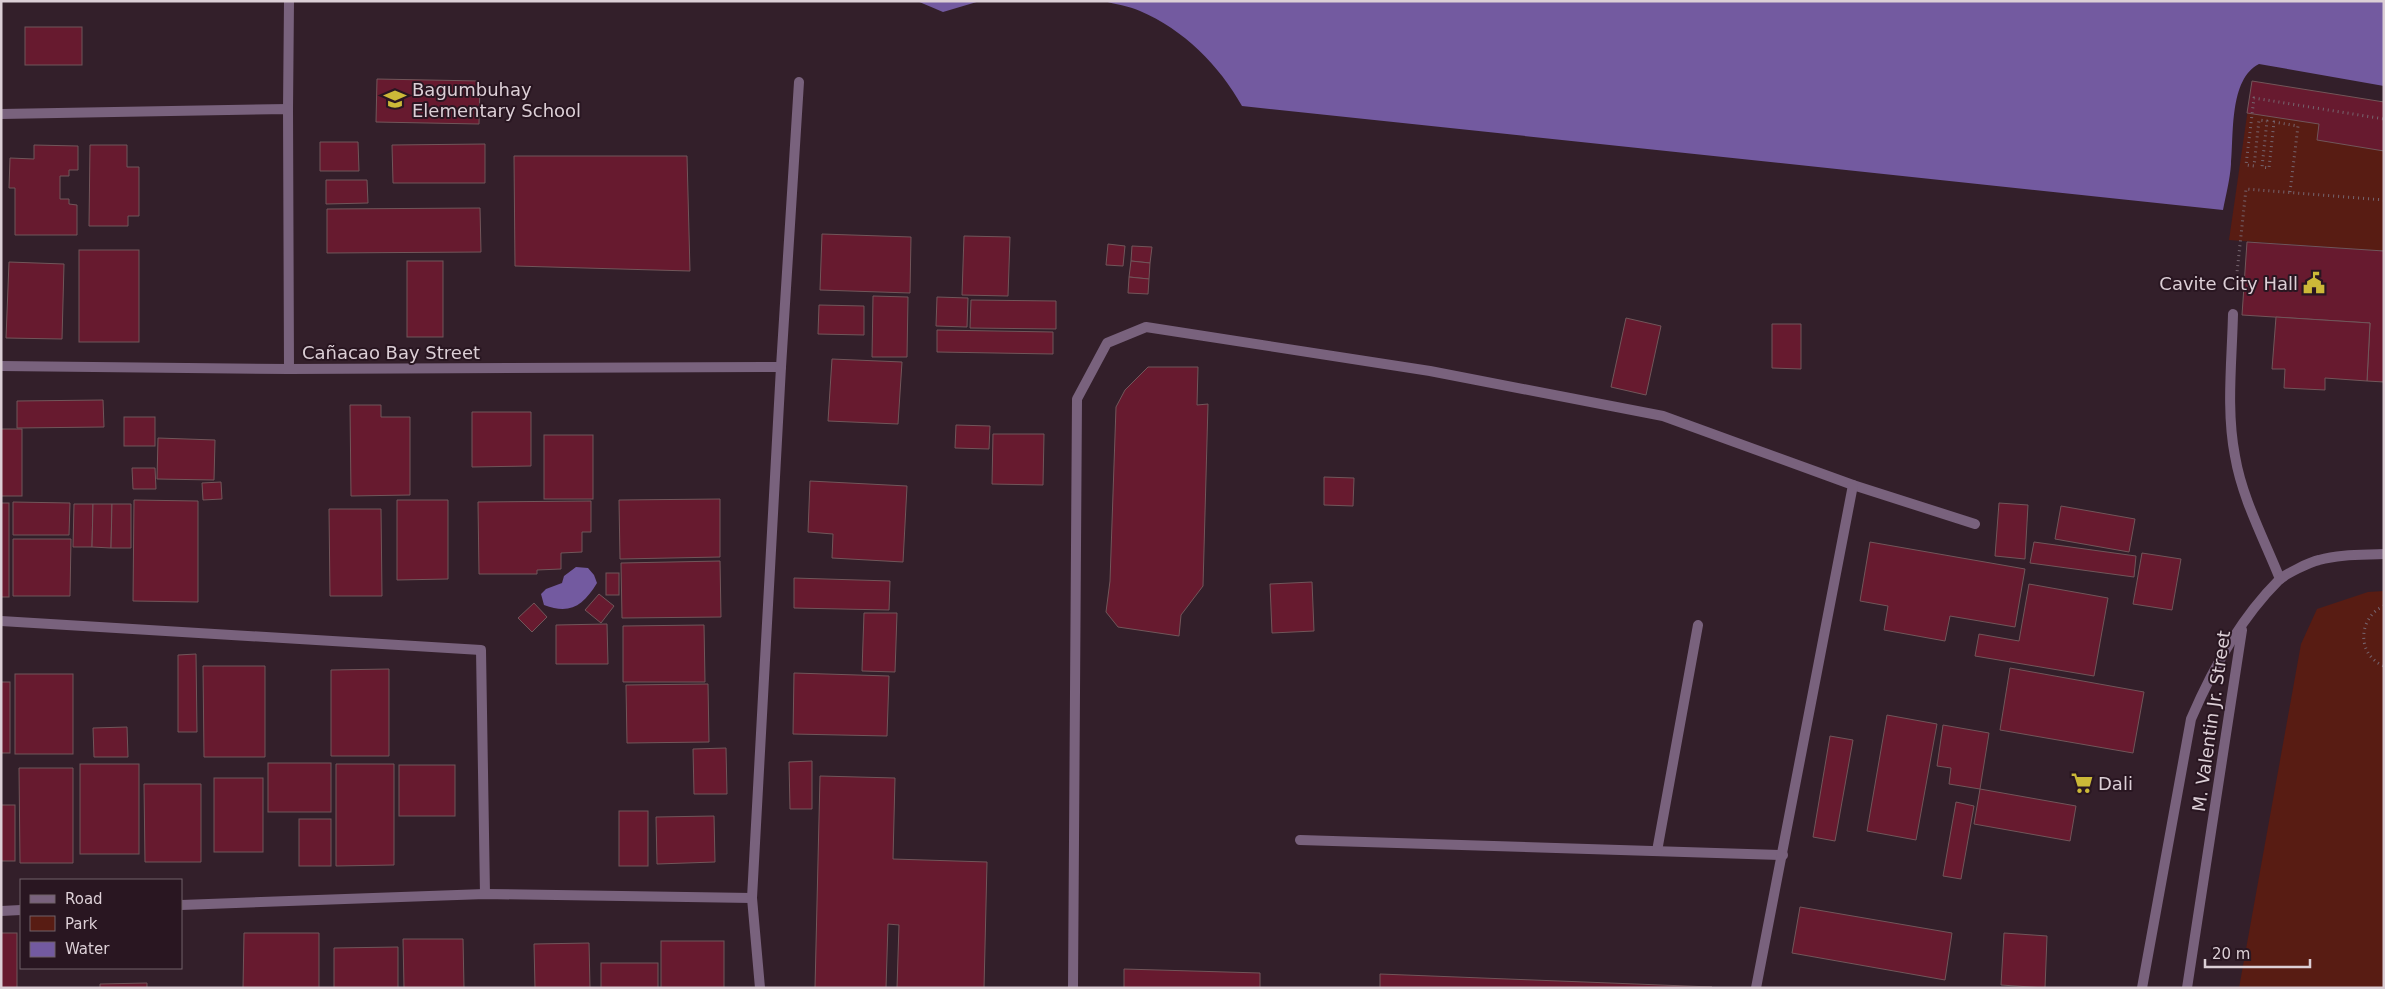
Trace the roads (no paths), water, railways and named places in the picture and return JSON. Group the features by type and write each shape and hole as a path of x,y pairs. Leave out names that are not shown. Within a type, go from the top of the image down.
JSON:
{"street":[{"path":"289,1 289,369"},
{"path":"760,988 752,898 781,367 799,82"},
{"path":"1,114 288,109"},
{"path":"2233,314 2231,413 2235,456 2247,496 2280,579"},
{"path":"1073,988 1076,399 1107,344 1146,327 1479,381 1663,416 1853,485 1975,524"},
{"name":"Cañacao Bay Street","path":"1,366 289,369 781,367"},
{"path":"1756,988 1853,485"},
{"path":"2243,624 2280,579 2318,560 2344,555 2384,554"},
{"path":"1,621 481,650 485,894"},
{"name":"M. Valentin Jr. Street","path":"2142,988 2191,720 2204,689 2243,624"},
{"name":"M. Valentin Jr. Street","path":"2187,988 2243,624"},
{"path":"1657,851 1698,625"},
{"path":"1300,840 1783,855"},
{"path":"182,905 485,894 752,898"},
{"path":"1,911 20,910"}],"water":[{"path":"917,1 980,1 943,12"},
{"path":"1103,1 2384,1 2384,86 2259,64 2249,71 2242,82 2235,109 2228,187 2223,210 1242,106 1223,77 1199,50 1186,39 1171,28 1140,11"},
{"path":"576,567 588,568 594,575 597,583 592,591 581,603 569,608 561,609 544,605 541,594 546,589 562,583 564,576"}],"place":[{"name":"Bagumbuhay Elementary School","path":"395,99"},
{"name":"Cavite City Hall","path":"2314,283"},
{"name":"Dali","path":"2082,783"}]}
